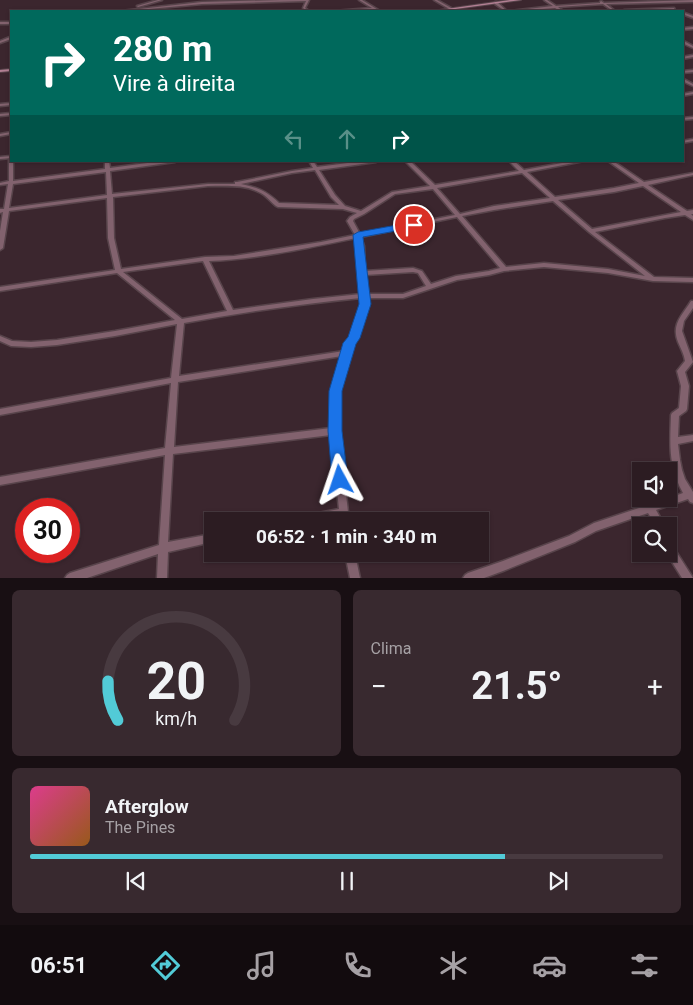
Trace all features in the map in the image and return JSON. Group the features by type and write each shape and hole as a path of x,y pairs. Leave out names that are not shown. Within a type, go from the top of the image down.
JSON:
{"street":[{"path":"125,10 161,0"},
{"path":"131,10 202,3 308,0"},
{"path":"360,0 377,10"},
{"path":"435,0 449,10 519,0"},
{"path":"545,0 560,10"},
{"path":"598,0 612,10"},
{"path":"654,1 674,9"},
{"path":"520,10 602,3 693,1"},
{"path":"496,4 505,10"},
{"path":"354,10 374,9"},
{"path":"649,10 674,9"},
{"path":"0,248 3,210 11,182 12,162"},
{"path":"107,162 111,238 118,271 181,321"},
{"path":"0,184 167,162"},
{"path":"312,162 333,196 343,207"},
{"path":"3,210 110,196 228,184 368,162"},
{"path":"408,162 434,186 504,269"},
{"path":"513,162 591,231 653,279"},
{"path":"343,512 335,431 335,391 365,304 361,274 361,246 358,235 350,221 394,193 577,162"},
{"path":"611,162 690,213 693,218"},
{"path":"0,289 118,271 234,258 313,245 458,215 693,174"},
{"path":"228,184 254,188 266,194 278,205 343,207 362,213"},
{"path":"330,207 333,196"},
{"path":"591,231 614,225 690,213"},
{"path":"205,260 231,312"},
{"path":"1,341 14,344 45,345 231,312 365,296 403,296 456,278 504,269 544,265 566,266 653,279 693,280"},
{"path":"361,274 413,270 420,272 429,286"},
{"path":"468,578 572,539 594,527 650,508 691,497 677,473 674,441 675,415 683,409 685,400 681,371 689,362 690,351 681,340 679,326 693,302"},
{"path":"162,578 173,380 181,321"},
{"path":"0,412 173,380 347,353"},
{"path":"0,481 170,451 335,431"},
{"path":"674,441 693,438"},
{"path":"650,508 656,517"},
{"path":"70,578 163,548 204,540"},
{"path":"677,561 688,578"},
{"path":"352,562 355,578"}],"route":[{"path":"340,480 335,431 335,391 365,304 361,246 358,235 414,225"}]}
